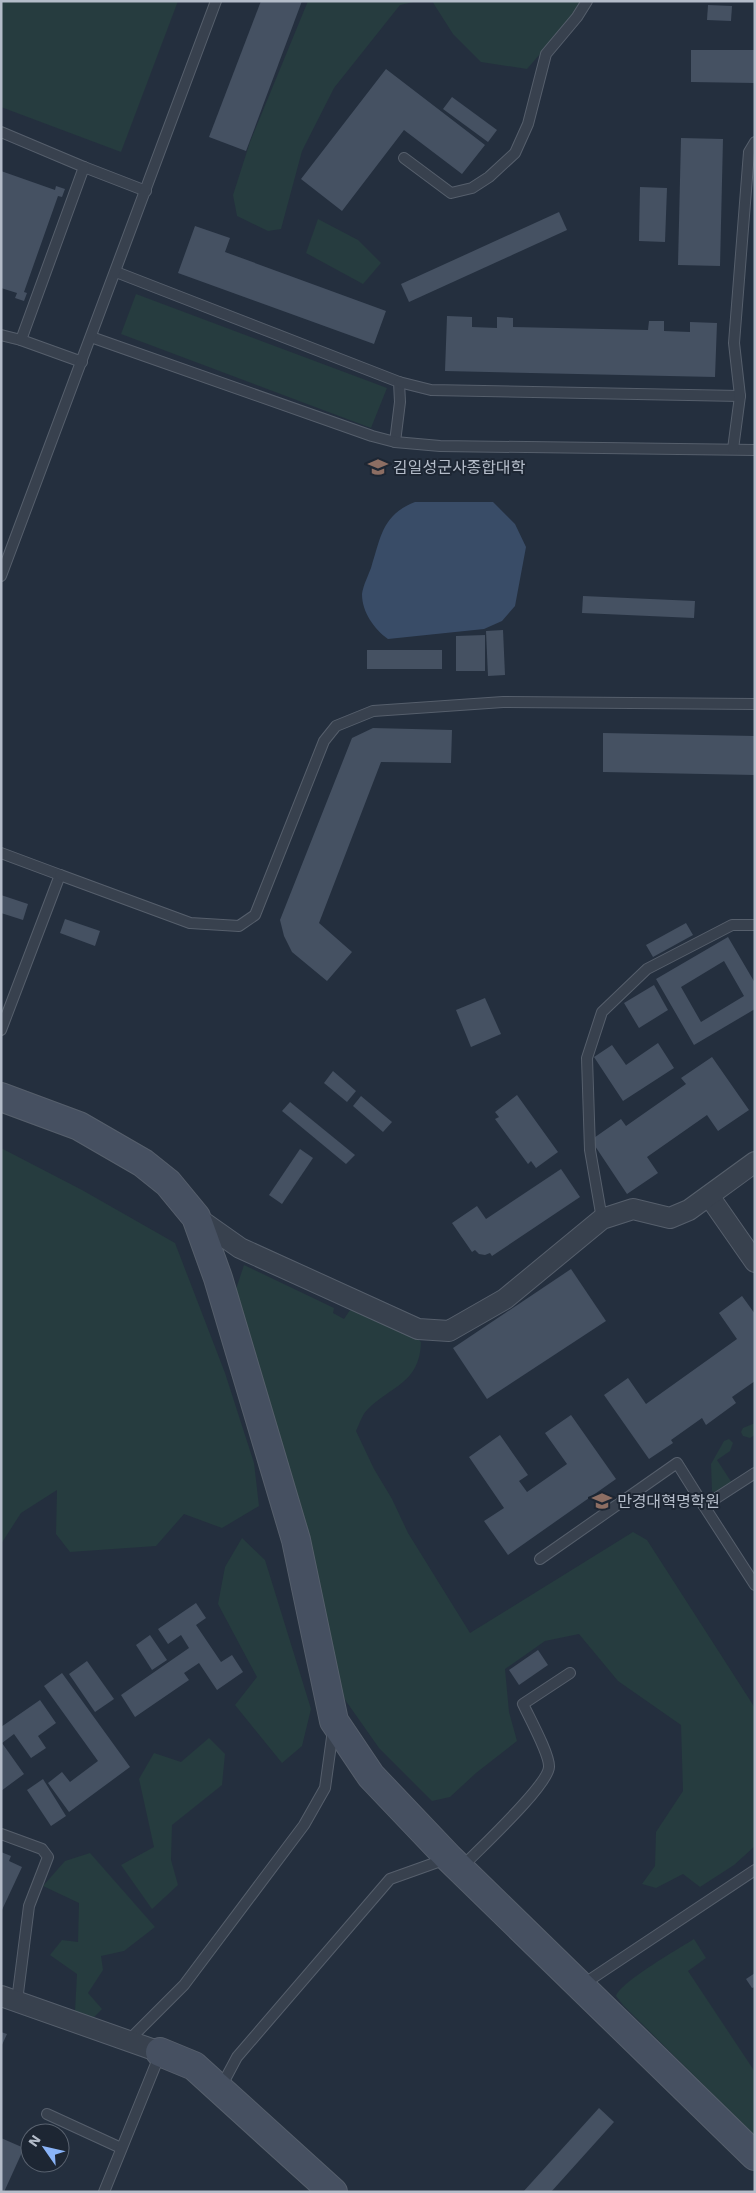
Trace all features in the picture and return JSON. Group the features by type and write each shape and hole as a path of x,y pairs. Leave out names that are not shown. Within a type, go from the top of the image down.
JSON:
{"main road":[{"path":"1,1097 79,1126 143,1163 168,1183 196,1217 218,1278 296,1540 334,1721 371,1776 455,1863 755,2156"},
{"path":"160,2052 194,2066 333,2192"}],"street":[{"path":"196,1217 240,1248 418,1328 449,1332 505,1299 602,1219 632,1209 670,1218 689,1210 755,1162"},
{"path":"709,1196 755,1262"},
{"path":"9,1999 160,2052"}],"lane":[{"path":"1,576 92,337 216,1"},
{"path":"404,158 451,193 472,188 489,177 515,153 528,124 546,54 577,17 587,1"},
{"path":"1,132 84,168 146,191"},
{"path":"733,449 740,396 734,343 749,152 755,142"},
{"path":"21,340 84,168"},
{"path":"116,272 399,382 431,390 740,396"},
{"path":"1,335 21,340 82,362"},
{"path":"92,337 372,436 395,442 440,446 755,450"},
{"path":"395,442 400,402 399,382"},
{"path":"1,854 190,923 240,926 255,916 324,741 336,726 373,711 503,702 755,704"},
{"path":"1,1030 60,875"},
{"path":"602,1219 590,1150 587,1067 587,1058 602,1012 647,969 732,925 755,925"},
{"path":"540,1559 677,1464 755,1585"},
{"path":"704,1506 755,1473"},
{"path":"220,2088 237,2057 390,1879 455,1863 536,1790 548,1775 550,1766 523,1704 570,1673"},
{"path":"129,2040 184,1985 304,1825 325,1788 334,1721"},
{"path":"1,1834 42,1849 48,1857 29,1906 9,1999"},
{"path":"581,1986 755,1870"},
{"path":"104,2192 160,2052"},
{"path":"47,2114 121,2148"}],"green space":[{"path":"1,1 178,1 121,152 1,107"},
{"path":"308,1 418,1 400,5 334,88 302,151 281,229 268,231 237,216 233,195 250,142"},
{"path":"432,1 586,1 527,69 481,62 453,34"},
{"path":"318,219 358,240 381,263 363,284 306,253"},
{"path":"136,294 387,388 371,428 121,334"},
{"path":"1,1148 82,1190 175,1243 225,1373 254,1463 259,1506 222,1528 184,1514 156,1546 70,1552 56,1534 57,1490 21,1513 1,1544"},
{"path":"244,1265 334,1308 333,1313 344,1319 350,1310 408,1329 421,1342 419,1356 410,1376 367,1410 356,1431 408,1533 470,1633 633,1532 647,1540 755,1708 755,1846 734,1865 700,1887 683,1874 656,1888 642,1884 655,1866 656,1832 683,1791 681,1725 618,1681 579,1634 545,1641 505,1669 509,1712 517,1741 476,1773 450,1797 432,1801 379,1748 341,1694 269,1428 236,1289"},
{"path":"755,1423 755,1435 750,1438 743,1436 741,1432 743,1428"},
{"path":"729,1439 733,1443 730,1451 717,1460 732,1483 715,1493 712,1491 711,1464 724,1441"},
{"path":"242,1538 265,1560 311,1709 302,1746 282,1763 235,1705 257,1677 218,1604 225,1567"},
{"path":"209,1738 225,1754 222,1785 172,1825 171,1860 178,1885 152,1909 121,1865 154,1847 139,1779 154,1753 181,1762"},
{"path":"90,1853 155,1927 124,1951 101,1956 103,1970 88,1993 102,2009 91,2020 75,2011 77,1974 50,1955 62,1940 78,1942 79,1903 43,1886 65,1861"},
{"path":"694,1939 706,1958 688,1971 755,2072 755,2136 616,1996 620,1990 639,1974"}],"water":[{"path":"415,502 493,502 515,524 526,547 515,606 502,621 484,629 388,639 370,620 364,607 362,594 384,528 396,513"}],"building":[{"path":"261,1 302,1 246,151 209,137"},
{"path":"708,5 732,6 731,21 707,20"},
{"path":"691,50 755,50 755,83 691,82"},
{"path":"386,69 485,145 462,174 404,130 342,211 301,179"},
{"path":"452,97 497,130 488,142 443,109"},
{"path":"681,138 723,139 720,266 678,265"},
{"path":"1,171 55,190 56,186 65,189 62,197 58,196 24,292 27,293 24,301 15,298 17,293 1,288"},
{"path":"640,187 667,188 665,242 639,241"},
{"path":"559,212 567,230 409,302 401,284"},
{"path":"195,226 230,238 225,252 386,311 374,344 178,273"},
{"path":"447,316 472,317 472,327 497,328 497,317 513,318 513,327 648,330 649,321 664,321 664,331 690,332 690,322 717,323 715,377 445,371"},
{"path":"583,596 695,601 694,618 582,613"},
{"path":"503,630 505,675 488,676 486,631"},
{"path":"485,635 485,671 456,671 456,636"},
{"path":"367,650 442,650 442,669 367,669"},
{"path":"373,728 452,730 451,763 381,762 319,923 352,952 327,981 292,952 284,936 280,920 352,738"},
{"path":"603,733 755,736 755,775 603,772"},
{"path":"1,895 28,904 23,920 1,913"},
{"path":"65,919 100,931 95,946 60,933"},
{"path":"686,923 693,935 653,957 646,945"},
{"path":"728,937 755,983 755,1009 694,1045 656,979","holes":["724,961 744,996 701,1022 681,987"]},
{"path":"654,985 668,1010 639,1028 624,1003"},
{"path":"485,998 501,1034 471,1047 456,1010"},
{"path":"658,1043 674,1068 623,1101 594,1057 612,1045 626,1065"},
{"path":"712,1057 749,1110 718,1131 707,1115 647,1157 658,1173 627,1194 591,1140 621,1119 626,1126 686,1084 681,1078"},
{"path":"333,1071 356,1091 347,1102 324,1083"},
{"path":"517,1095 558,1152 536,1168 531,1161 528,1164 495,1119 499,1117 495,1112"},
{"path":"361,1096 392,1122 383,1132 353,1106"},
{"path":"290,1102 355,1155 346,1164 282,1111"},
{"path":"300,1149 313,1158 282,1204 269,1195"},
{"path":"561,1169 580,1197 492,1256 490,1253 485,1255 479,1254 475,1250 472,1252 452,1223 477,1206 486,1219"},
{"path":"571,1269 606,1321 487,1399 453,1348"},
{"path":"742,1296 755,1314 755,1381 732,1397 736,1403 706,1425 702,1418 671,1440 673,1443 649,1459 604,1395 628,1378 646,1404 737,1339 719,1313"},
{"path":"571,1415 616,1479 508,1555 484,1521 504,1508 469,1457 500,1435 528,1475 519,1481 527,1492 567,1464 545,1433"},
{"path":"196,1603 206,1618 196,1625 221,1662 232,1655 243,1672 217,1690 199,1663 184,1673 189,1680 135,1717 121,1695 189,1648 181,1635 168,1644 158,1629"},
{"path":"150,1635 167,1660 152,1670 136,1645"},
{"path":"538,1650 548,1665 519,1685 509,1670"},
{"path":"87,1661 114,1699 95,1712 69,1674"},
{"path":"62,1673 130,1767 69,1812 48,1783 62,1772 70,1782 98,1761 44,1686"},
{"path":"40,1700 56,1723 38,1736 46,1748 31,1758 14,1734 2,1743 24,1774 1,1791 1,1727"},
{"path":"43,1779 66,1816 51,1826 27,1790"},
{"path":"1,1852 11,1856 9,1861 22,1867 1,1912"},
{"path":"755,1973 755,1987 752,1988 746,1979"},
{"path":"1,2032 7,2034 1,2047"},
{"path":"599,2108 614,2122 551,2192 523,2192"},
{"path":"1,2138 20,2146 20,2157 4,2192 1,2192"}],"place":[{"name":"김일성군사종합대학","path":"378,467"},
{"name":"만경대혁명학원","path":"602,1501"}]}
